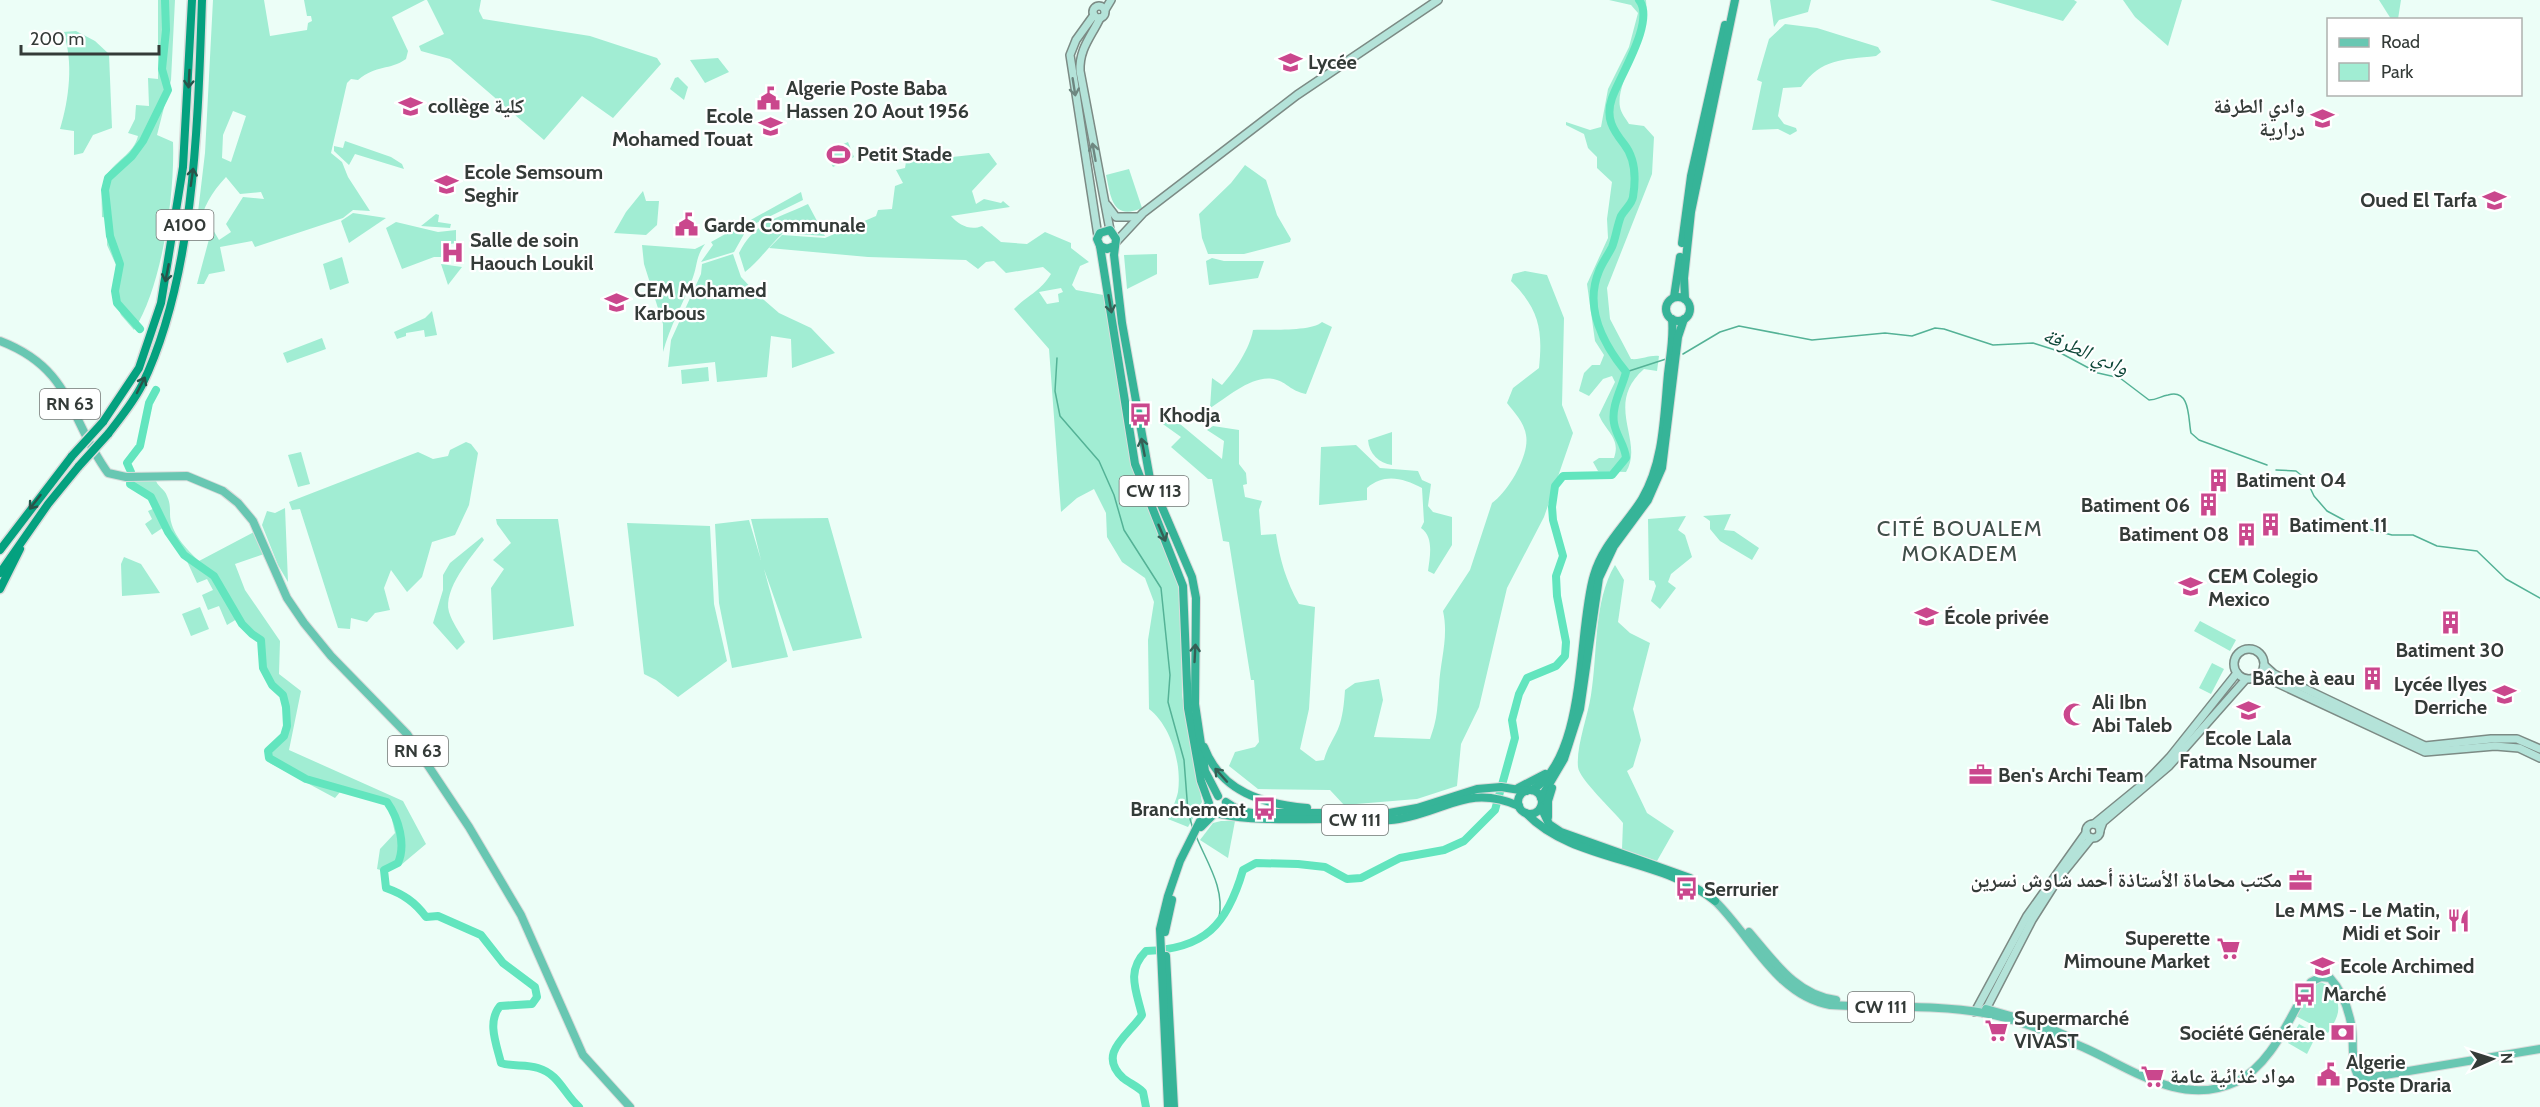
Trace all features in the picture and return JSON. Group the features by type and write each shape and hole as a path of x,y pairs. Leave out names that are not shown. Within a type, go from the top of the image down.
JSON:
{"highway":[{"name":"A100","path":"0,550 72,456 103,422 139,368 161,303 183,167 192,0"},
{"name":"A100","path":"0,573 48,504 108,434 141,386 170,305 193,169 202,0"},
{"path":"1549,824 1548,801 1578,692 1587,605 1594,573 1609,543 1643,498 1657,462 1667,389 1672,319 1666,308 1674,297 1691,176 1730,0"},
{"path":"1556,768 1545,780 1520,797 1519,806 1526,813 1533,813 1541,803 1556,768 1569,747 1581,703 1599,578 1614,546 1648,500 1662,468 1678,337 1684,319 1690,310 1685,299 1684,278 1691,212 1735,0"},
{"path":"1100,246 1107,249 1115,244 1112,231 1103,231 1098,236 1135,464 1183,586 1187,700 1201,781 1208,804 1217,814"},
{"name":"CW 113","path":"1115,244 1129,365 1150,479 1192,577 1196,598 1194,687 1199,732"},
{"path":"1674,297 1685,299"},
{"path":"1672,319 1684,319"},
{"path":"0,589 18,552 48,504"},
{"path":"1198,828 1225,811 1226,802 1218,796 1205,771 1199,732"},
{"path":"1199,732 1214,768 1237,789 1277,805 1333,812 1397,812 1488,792 1511,789 1529,790 1541,803 1549,824 1577,839 1680,872 1717,899"},
{"path":"1511,789 1537,780 1556,768"},
{"name":"CW 111","path":"1217,814 1263,819 1390,820 1420,814 1488,792 1519,806"},
{"path":"1174,1107 1162,944 1172,899 1192,839 1208,804 1218,796"},
{"name":"CW 111","path":"1226,802 1240,811 1252,813 1333,812"},
{"name":"CW 111","path":"1526,813 1540,826 1559,838 1677,877 1717,899"},
{"path":"1163,958 1168,1107"}],"main road":[{"path":"1098,236 1070,55 1076,40 1097,17 1104,16 1103,8 1109,0"},
{"path":"1115,244 1130,224 1297,95 1438,0"},
{"path":"1097,17 1085,42 1080,64 1101,190 1112,231 1130,224"},
{"path":"1101,190 1109,210 1116,217 1140,216"},
{"name":"RN 63","path":"0,340 36,359 59,382 108,473 126,477 187,476 204,482 238,503 253,521 287,598 304,623 331,656 407,735 469,827 521,915 583,1055 630,1107"},
{"path":"2088,836 2097,837 2097,826 2170,757 2237,673 2235,659 2244,650 2259,653 2264,665 2274,674 2425,746 2492,739 2517,739 2540,749"},
{"path":"2260,675 2264,665"},
{"path":"2237,673 2246,679"},
{"path":"2540,759 2519,748 2495,746 2425,752 2260,675 2246,679 2169,766 2103,822 2097,826 2088,825 2088,836 2032,920 1981,1010 2055,1030 2084,1048 2172,1089 2216,1089 2236,1083 2263,1060 2311,982 2321,977 2330,978 2339,988 2352,1027 2356,1070 2361,1079 2540,1048"},
{"name":"CW 111","path":"1717,899 1785,982 1806,998 1830,1005 1981,1010"}],"green space":[{"path":"158,0 175,0 171,80 157,135 173,142 172,187 159,265 144,312 134,330 121,315 113,297 116,265 107,245 107,218 102,217 102,192 103,182 109,172 136,142 138,136 128,133 135,119 136,105 149,106 148,78 158,79"},
{"path":"213,0 264,0 270,36 307,30 308,23 312,21 311,16 307,16 304,0 425,0 392,17 408,51 406,59 371,72 358,80 351,79 347,83 331,153 342,162 348,177 370,211 353,210 343,218 255,247 252,241 220,247 225,271 209,274 204,284 197,284 212,228 219,240 231,232 226,224 243,197 264,199 261,192 240,194 226,177 208,201 199,228 196,229 205,153","holes":["233,111 246,116 231,162 222,158 223,135"]},
{"path":"427,0 481,0 479,11 483,19 590,36 657,58 661,64 613,118 582,96 544,140 450,59 421,51 419,46 444,34"},
{"path":"1609,0 1646,0 1643,28 1623,85 1620,107 1629,124 1644,126 1654,137 1652,174 1607,288 1610,319 1631,359 1659,356 1657,371 1644,369 1632,382 1627,396 1625,409 1631,460 1626,472 1598,471 1593,462 1599,458 1614,458 1616,451 1612,435 1599,415 1615,382 1612,376 1603,379 1589,396 1579,391 1584,373 1592,365 1600,365 1604,355 1595,341 1587,284 1608,238 1607,219 1612,182 1597,168 1597,157 1588,148 1584,134 1566,125 1566,122 1590,130 1601,127 1608,89 1629,47 1638,13 1631,5"},
{"path":"1770,0 1811,0 1808,12 1779,20 1774,27"},
{"path":"1990,0 2074,0 2077,2 2063,21"},
{"path":"2123,0 2182,0 2168,46 2135,17"},
{"path":"2379,0 2401,0 2398,18 2390,18"},
{"path":"1785,24 1817,28 1878,47 1881,52 1876,56 1834,62 1817,70 1801,87 1783,88 1778,116 1784,124 1796,128 1797,131 1790,135 1778,129 1752,130 1762,82 1757,80 1769,39"},
{"path":"76,31 95,41 109,54 112,128 93,135 83,153 74,155 74,131 60,129 69,80 68,55 63,32"},
{"path":"718,58 729,72 705,83 690,60"},
{"path":"678,77 688,87 684,100 670,89 675,78"},
{"path":"345,141 391,157 402,164 404,169 355,154 349,165 334,151 334,146 343,148"},
{"name":"Petit Stade","path":"848,142 854,157 833,167 825,152"},
{"path":"989,153 997,164 972,191 976,204 984,199 1001,203 1003,201 1010,207 951,216 965,226 973,228 982,226 1001,242 1027,244 1045,232 1071,243 1071,248 1089,262 1080,266 1072,285 1076,290 1109,296 1135,464 1132,466 1181,586 1182,695 1202,802 1188,827 1168,819 1178,792 1176,758 1169,735 1157,716 1149,709 1148,640 1154,602 1145,578 1122,562 1107,537 1106,513 1094,489 1077,498 1061,512 1049,349 1014,309 1038,289 1051,274 1043,267 1006,273 994,261 986,262 978,269 966,260 868,257 769,248 782,235 825,238 876,216 878,210 892,209 895,186 903,183 896,170 905,168 906,162","holes":["1061,288 1063,292 1058,294 1059,302 1047,304 1039,292"]},
{"path":"1245,165 1266,180 1277,215 1291,239 1290,242 1244,254 1208,254 1202,238 1199,214 1231,183"},
{"path":"1129,169 1142,208 1124,211 1115,205 1112,199 1106,175"},
{"path":"643,191 646,201 659,201 657,225 646,235 614,233 626,212"},
{"path":"801,192 803,200 748,227 734,252 701,262 713,245 711,242"},
{"path":"808,204 825,236 783,233 745,272 739,253 752,234 777,217"},
{"path":"353,213 386,218 349,243 341,221"},
{"path":"436,214 439,215 438,222 451,224 450,228 421,226"},
{"path":"396,222 438,232 456,230 456,243 445,245 446,257 434,257 402,269 386,228"},
{"path":"705,244 663,352 663,324 644,264 642,245 695,249"},
{"path":"733,254 741,277 755,292 779,313 811,328 835,353 792,368 791,339 771,336 767,377 717,382 715,362 668,367 671,340 701,274 702,264"},
{"path":"1157,254 1157,274 1127,289 1124,255"},
{"path":"342,257 349,283 330,290 323,264"},
{"path":"1212,258 1224,261 1264,261 1258,278 1209,285 1206,261"},
{"path":"441,264 462,267 448,285"},
{"path":"1525,271 1547,275 1564,318 1562,405 1573,433 1544,517 1507,588 1479,707 1461,744 1457,786 1417,799 1344,805 1330,790 1258,789 1229,766 1235,752 1255,747 1259,742 1254,680 1251,680 1229,542 1223,541 1212,479 1208,479 1171,447 1181,437 1160,422 1180,424 1222,459 1224,441 1207,430 1213,426 1239,430 1239,464 1246,473 1247,484 1243,485 1245,497 1262,501 1259,510 1261,535 1276,534 1284,570 1299,604 1315,607 1309,709 1300,749 1316,761 1324,760 1340,724 1345,690 1355,683 1379,679 1383,700 1374,737 1430,739 1437,713 1445,640 1443,611 1470,570 1492,503 1511,482 1525,453 1525,430 1507,403 1513,388 1539,368 1540,342 1537,320 1528,301 1511,281 1513,274"},
{"path":"432,311 437,335 425,337 424,330 406,333 406,336 397,339 394,332 425,318"},
{"path":"1322,322 1332,327 1306,394 1277,380 1260,379 1242,387 1210,408 1212,378 1222,385 1245,352 1253,330 1300,329"},
{"path":"322,338 326,349 287,363 283,353"},
{"path":"708,367 709,381 682,384 681,370"},
{"path":"1392,432 1392,465 1376,457 1370,450 1368,440"},
{"path":"466,442 471,444 478,453 469,505 455,535 432,542 422,577 407,592 391,570 384,588 390,610 375,613 367,622 351,618 350,629 338,628 300,509 292,510 289,502 418,452 433,459 448,456 450,450"},
{"path":"1356,445 1380,468 1418,471 1422,480 1431,484 1428,506 1433,512 1452,517 1452,545 1434,574 1428,571 1429,542 1428,536 1421,528 1424,522 1422,488 1401,480 1380,480 1367,488 1367,500 1319,505 1321,447"},
{"path":"301,452 310,484 298,487 288,455"},
{"path":"155,478 168,498 171,521 176,534 199,561 254,532 264,554 235,564 245,590 280,641 279,674 301,691 289,750 403,801 426,844 401,865 387,872 377,869 380,849 395,833 390,811 385,803 340,792 335,798 270,763 268,751 284,736 287,726 286,707 283,695 272,685 263,668 261,640 253,635 241,621 219,581 183,553 157,504 131,480"},
{"path":"155,508 164,527 152,535 145,524 152,519 148,511"},
{"path":"285,508 288,582 278,565 262,525 267,511 275,513"},
{"path":"1731,514 1724,530 1734,531 1759,548 1752,560 1720,541 1710,529 1710,521 1703,516"},
{"path":"1686,516 1678,530 1685,535 1692,557 1671,574 1668,582 1676,588 1660,609 1651,601 1656,586 1654,581 1649,580 1648,519"},
{"path":"828,518 862,638 793,651 764,569 788,657 732,668 719,603 715,524 749,520 761,560 751,519"},
{"path":"496,519 558,519 574,626 493,640 491,588 504,569 493,560 511,543 497,524"},
{"path":"627,523 710,526 714,604 727,661 678,697 644,674"},
{"path":"482,537 484,540 459,574 450,593 449,612 465,642 457,650 433,623 443,590 443,575 450,563"},
{"path":"124,557 141,564 160,593 122,596 121,564"},
{"path":"186,559 219,584 237,619 227,625 219,606 208,610 202,595 213,590 207,579 197,583"},
{"path":"1615,565 1624,580 1618,622 1630,633 1650,643 1633,709 1641,740 1633,767 1627,771 1647,813 1674,831 1657,861 1622,849 1623,823 1590,787 1578,767 1580,741 1591,695 1600,611 1608,579"},
{"path":"200,607 209,629 191,636 182,614"},
{"path":"2200,621 2236,640 2230,651 2194,631"},
{"path":"2212,663 2224,669 2211,694 2199,688"},
{"path":"1235,821 1228,858 1200,840 1213,823"},
{"path":"2318,982 2328,986 2337,999 2337,1016 2328,1033 2294,1015 2309,988"},
{"path":"2299,1024 2317,1034 2307,1054 2288,1043"}],"waterway":[{"path":"140,329 117,303 115,291 120,264 110,236 105,190 108,178 132,156 143,141 168,90 162,69 166,30 165,0"},
{"path":"1146,1107 1143,1092 1123,1078 1113,1060 1117,1045 1142,1015 1135,989 1134,973 1140,958 1146,951 1184,945 1211,930 1229,906 1243,870 1256,863 1325,867 1347,879 1361,878 1400,858 1444,850 1464,841 1495,810 1515,738 1512,720 1519,694 1527,678 1556,666 1565,656 1566,642 1557,596 1556,576 1563,556 1553,520 1555,486 1563,476 1612,475 1626,458 1613,417 1626,372 1603,337 1598,324 1594,298 1599,271 1612,247 1621,216 1633,197 1635,183 1633,163 1628,150 1614,129 1609,112 1612,98 1640,35 1643,9 1639,0"},
{"name":"وادي الطرفة","path":"1683,354 1720,332 1739,326 1812,340 1885,333 1912,336 1935,328 1993,345 2033,343 2055,350 2098,373 2120,378 2149,400 2175,394 2181,396 2187,406 2191,433 2199,440 2267,465"},
{"path":"1057,358 1055,391 1060,416 1099,461 1114,495 1124,530 1161,588 1170,675 1168,702 1184,760 1188,812 1193,829"},
{"name":"وادي الطرفة","path":"1626,372 1666,359"},
{"path":"156,390 149,403 140,446 127,463 131,472 130,484 151,497 168,532 184,555 214,576 242,624 261,640 263,668 272,685 283,695 286,707 287,726 284,736 268,751 269,758 306,779 387,802 398,824 401,848 398,863 384,870 386,888 408,899 426,917 438,916 481,935 503,963 535,987 537,997 532,1004 500,1006 496,1012 493,1026 501,1063 545,1071 556,1080 579,1107"},
{"name":"وادي الطرفة","path":"2276,470 2296,471 2306,479 2314,496 2327,511 2353,525 2392,535 2413,535 2437,546 2477,551 2506,579 2540,598"},
{"path":"1196,836 1217,886 1219,918"}],"place":[{"name":"Lycée","path":"1290,62"},
{"name":"Algerie Poste Baba Hassen 20 Aout 1956","path":"768,99"},
{"name":"collège كلية","path":"410,106"},
{"name":"وادي الطرفة درارية","path":"2323,118"},
{"name":"Ecole Mohamed Touat","path":"771,127"},
{"name":"Petit Stade","path":"839,154"},
{"name":"Ecole Semsoum Seghir","path":"446,184"},
{"name":"Oued El Tarfa","path":"2495,200"},
{"name":"Garde Communale","path":"686,225"},
{"name":"Salle de soin Haouch Loukil","path":"452,252"},
{"name":"CEM Mohamed Karbous","path":"616,302"},
{"name":"Khodja","path":"1141,415"},
{"name":"Batiment 04","path":"2218,480"},
{"name":"Batiment 06","path":"2208,505"},
{"name":"Batiment 11","path":"2271,525"},
{"name":"Batiment 08","path":"2247,534"},
{"name":"CEM Colegio Mexico","path":"2190,587"},
{"name":"École privée","path":"1926,617"},
{"name":"Batiment 30","path":"2450,622"},
{"name":"Bâche à eau","path":"2373,678"},
{"name":"Lycée Ilyes Derriche","path":"2505,695"},
{"name":"Ecole Lala Fatma Nsoumer","path":"2248,711"},
{"name":"Ali Ibn Abi Taleb","path":"2074,714"},
{"name":"Ben's Archi Team","path":"1980,775"},
{"name":"Branchement","path":"1264,809"},
{"name":"مكتب محاماة الأستاذة أحمد شاوش نسرين","path":"2300,880"},
{"name":"Serrurier","path":"1686,889"},
{"name":"Le MMS - Le Matin, Midi et Soir","path":"2458,921"},
{"name":"Superette Mimoune Market","path":"2228,949"},
{"name":"Ecole Archimed","path":"2322,966"},
{"name":"Marché","path":"2305,994"},
{"name":"Supermarché VIVAST","path":"1996,1030"},
{"name":"Société Générale","path":"2343,1033"},
{"name":"Algerie Poste Draria","path":"2328,1074"},
{"name":"مواد غذائية عامة","path":"2152,1076"}],"district":[{"name":"CITÉ BOUALEM MOKADEM","path":"1960,540"}]}
